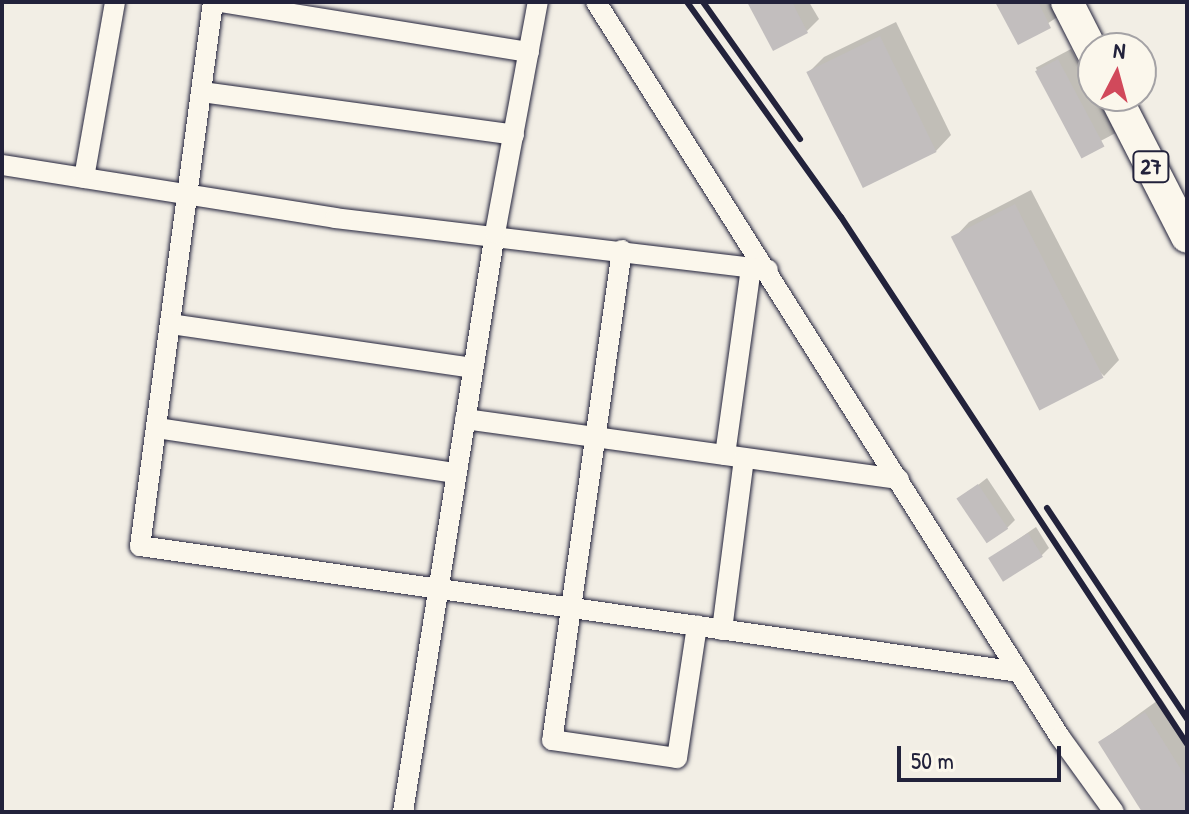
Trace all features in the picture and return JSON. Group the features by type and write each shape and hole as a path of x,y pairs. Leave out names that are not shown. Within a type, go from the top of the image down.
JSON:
{"main road":[{"path":"1067,2 1082,32"},
{"name":"27","path":"1123,112 1187,237"}],"street":[{"path":"84,178 115,2"},
{"path":"213,2 140,546 1019,672"},
{"path":"220,2 529,52"},
{"path":"403,812 495,233 538,2"},
{"path":"596,2 759,269 899,479 1019,672 1114,812"},
{"path":"202,92 514,135"},
{"path":"2,165 189,197 495,233 759,269"},
{"path":"622,250 568,608 552,740 677,758 697,626"},
{"path":"722,630 734,456 759,269"},
{"path":"171,324 473,368"},
{"path":"465,419 899,479"},
{"path":"157,428 456,473"}],"building":[{"path":"747,2 792,2 808,33 773,51"},
{"path":"995,2 1038,2 1051,28 1018,45"},
{"path":"880,36 937,152 863,188 806,72"},
{"path":"1058,59 1077,95 1077,112 1086,112 1104,146 1082,159 1035,71"},
{"path":"1015,204 1104,378 1039,410 951,237"},
{"path":"978,484 1008,529 987,543 956,499"},
{"path":"1028,533 1043,557 1003,582 988,558"},
{"path":"1145,712 1187,779 1187,812 1142,812 1098,742"}],"railway":[{"path":"687,2 841,217 1187,744"},
{"path":"703,2 800,139"},
{"path":"1047,508 1187,719"}]}
